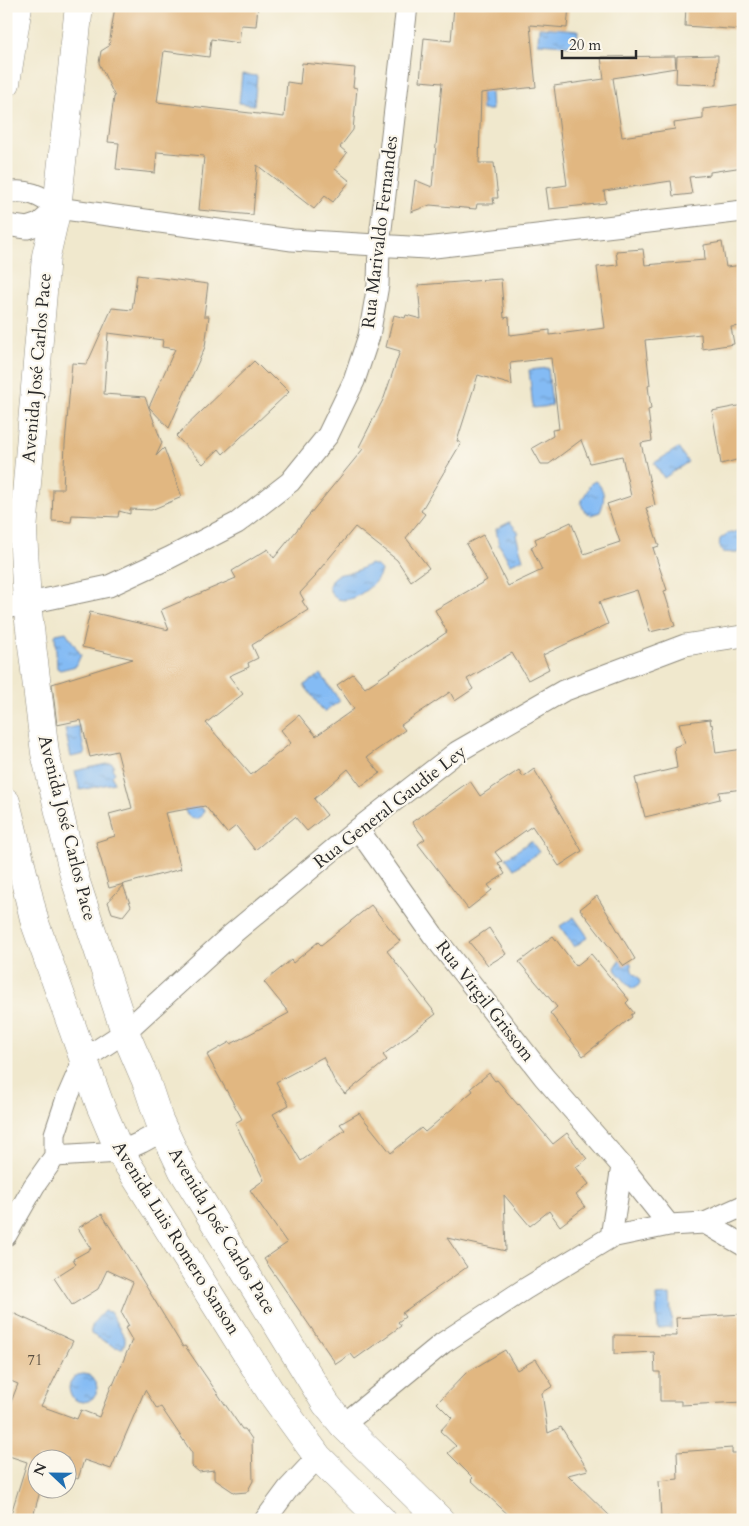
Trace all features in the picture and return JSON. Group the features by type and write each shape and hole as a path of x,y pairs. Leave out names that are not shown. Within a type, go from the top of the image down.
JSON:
{"main road":[{"path":"6,83 18,6"},
{"name":"Avenida José Carlos Pace","path":"79,6 57,208 46,256 14,532 17,606 45,753 75,879 125,1032 164,1130 188,1179 326,1404 343,1425 440,1520"},
{"name":"Avenida Luis Romero Sanson","path":"6,802 35,923 100,1105 120,1152 270,1391 318,1457 382,1520"}],"street":[{"name":"Rua Marivaldo Fernandes","path":"17,606 109,586 238,523 290,482 328,435 354,381 368,336 378,285 379,246 407,6"},
{"path":"6,193 30,192 42,196 57,208 292,240 426,248 743,211"},
{"path":"6,225 27,228 40,224 57,208"},
{"name":"Rua General Gaudie Ley","path":"84,1059 125,1032 231,935 358,829 457,752 563,691 685,645 743,636"},
{"name":"Rua Virgil Grissom","path":"358,829 433,935 544,1078 622,1166 669,1225"},
{"path":"6,1235 34,1186 55,1156 56,1134 67,1098 84,1059"},
{"path":"55,1156 120,1152 164,1130"},
{"path":"612,1236 622,1166"},
{"path":"343,1425 443,1343 525,1289 612,1236 669,1225 706,1223 743,1206"},
{"path":"706,1223 743,1245"},
{"path":"265,1520 288,1489 318,1457"}],"water":[{"path":"539,27 578,30 577,46 538,43"},
{"path":"242,74 257,76 254,105 239,103"},
{"path":"490,79 492,110 482,110 481,80"},
{"path":"548,368 552,406 533,408 529,370"},
{"path":"678,448 688,462 664,478 654,463"},
{"path":"595,481 603,491 604,499 600,512 591,515 584,511 581,503 590,484"},
{"path":"510,522 519,533 516,535 523,559 510,564 499,546 496,529"},
{"path":"738,531 743,532 743,551 735,553 722,552 719,546 720,539 727,534"},
{"path":"370,564 377,566 381,570 379,576 366,590 348,599 340,600 333,596 329,587 333,578 339,574 351,572"},
{"path":"66,632 81,655 76,666 60,670 57,668 55,636 56,634"},
{"path":"321,674 340,701 324,712 304,685"},
{"path":"79,726 85,754 71,757 65,729"},
{"path":"111,763 114,765 112,768 115,773 112,776 114,783 80,790 75,771"},
{"path":"183,804 200,806 204,810 202,816 197,819 189,817"},
{"path":"531,841 539,852 514,869 506,858"},
{"path":"574,917 588,937 574,947 560,926"},
{"path":"623,960 631,963 632,971 639,978 640,983 636,988 631,988 616,971 615,968 619,961"},
{"path":"670,1295 672,1328 658,1329 656,1296"},
{"path":"104,1311 110,1312 125,1338 123,1348 115,1347 91,1334 93,1325"},
{"path":"83,1374 93,1378 97,1388 93,1398 83,1402 73,1398 69,1388 73,1378"}],"building":[{"path":"115,6 258,6 256,26 241,25 239,43 211,39 209,57 164,51 157,102 284,117 287,82 300,84 302,63 355,68 353,87 357,88 353,130 340,147 347,153 335,169 350,181 333,202 325,196 314,209 257,165 253,215 199,210 204,156 157,152 155,173 116,169 119,143 108,142 115,97 99,63 101,51 109,46"},
{"path":"454,6 569,6 567,28 530,25 536,87 481,93 479,163 494,163 498,198 493,198 494,204 477,204 476,209 430,205 411,212 415,180 432,187 442,83 420,81 424,38 451,41"},
{"path":"686,6 743,6 743,30 685,26"},
{"path":"718,55 717,85 676,83 677,56"},
{"path":"675,56 676,68 613,78 622,137 675,129 674,123 703,119 703,109 743,104 743,167 710,172 710,175 689,177 692,194 673,196 671,181 604,191 606,203 549,209 546,188 567,185 554,86 604,79 601,57"},
{"path":"722,242 726,267 743,265 743,326 731,327 734,344 702,349 701,334 645,340 650,385 648,386 651,409 648,410 652,441 641,443 655,505 646,508 659,546 653,548 667,590 664,591 675,626 650,632 637,590 599,602 608,624 543,655 549,669 528,680 512,653 467,679 473,689 455,701 450,692 401,725 405,730 367,757 380,773 361,786 348,769 314,799 327,815 307,831 295,817 255,850 236,826 227,833 205,806 165,813 181,869 109,888 96,842 115,836 109,814 132,808 117,751 90,757 81,720 57,725 52,684 133,659 82,647 90,612 169,630 161,610 236,578 232,571 268,549 274,558 363,449 359,447 384,398 400,351 386,347 394,315 405,318 406,315 421,319 418,285 501,279 504,318 509,317 510,335 550,330 550,335 605,328 597,267 618,265 616,251 643,249 645,265 705,260 704,245","holes":["551,358 559,429 552,430 553,436 532,448 541,464 549,464 581,440 590,463 622,456 631,496 607,504 620,542 584,554 571,522 535,539 537,544 531,547 542,570 508,586 483,535 466,544 487,580 435,610 447,632 365,688 353,674 337,685 354,709 316,736 299,715 281,730 291,743 251,775 206,723 243,694 229,676 249,667 248,663 258,658 252,645 308,610 302,601 304,600 300,593 355,527 397,560 411,581 429,568 406,538 425,514 421,511 461,443 457,441 478,375 512,385 510,363"]},
{"path":"137,275 208,284 204,316 209,316 205,347 169,428 149,407 175,349 162,347 163,340 108,333 104,394 145,397 162,443 156,456 164,448 182,497 151,510 130,509 130,514 119,511 118,517 72,515 71,522 52,521 53,489 63,489 72,363 87,364 112,308 132,310"},
{"path":"254,361 289,392 223,454 219,449 203,464 176,436"},
{"path":"743,405 743,456 740,459 721,464 712,411"},
{"path":"710,719 716,753 743,749 743,789 719,792 720,799 645,817 635,778 677,768 674,747 685,743 679,723"},
{"path":"534,769 582,851 559,866 532,826 495,852 502,861 498,863 505,874 488,885 492,890 468,909 418,844 425,839 412,822 470,781 480,796 519,770 523,777"},
{"path":"123,885 131,906 123,916 112,913 108,902"},
{"path":"597,896 635,959 624,966 580,909"},
{"path":"371,905 400,941 387,951 436,1014 383,1055 387,1060 345,1094 335,1082 323,1057 276,1082 289,1105 273,1114 301,1161 345,1130 340,1124 359,1113 391,1153 421,1128 425,1132 473,1091 471,1088 489,1073 519,1104 553,1144 567,1133 587,1159 576,1167 589,1184 576,1195 585,1207 560,1226 549,1211 530,1226 504,1195 506,1251 447,1238 467,1267 402,1313 405,1317 398,1322 401,1326 355,1359 351,1354 336,1364 264,1259 287,1243 250,1190 264,1180 235,1123 242,1119 207,1055 289,1013 264,982 291,960 293,963 318,942 321,945"},
{"path":"489,928 506,954 488,965 469,942"},
{"path":"553,936 576,966 591,954 629,1000 626,1003 634,1013 631,1015 632,1017 583,1056 550,1013 557,1007 519,962"},
{"path":"102,1214 183,1347 185,1346 242,1429 245,1429 252,1439 253,1481 247,1492 235,1493 214,1479 214,1470 199,1472 192,1466 192,1453 161,1407 157,1409 145,1390 111,1469 84,1460 78,1479 78,1448 28,1448 28,1498 38,1498 32,1520 9,1520 27,1462 6,1455 6,1415 18,1384 6,1379 6,1328 13,1313 73,1341 41,1406 77,1419 81,1410 99,1417 132,1340 125,1328 129,1326 121,1312 133,1282 107,1270 98,1289 72,1305 54,1278 76,1264 73,1259 91,1249 78,1228"},
{"path":"743,1314 743,1402 681,1405 681,1401 660,1401 660,1372 655,1372 654,1352 614,1354 614,1335 677,1336 676,1318"},
{"path":"505,1350 517,1370 536,1359 553,1386 542,1393 548,1433 561,1427 588,1470 568,1475 614,1520 514,1520 471,1480 473,1478 448,1453 456,1446 440,1431 452,1418 437,1403 466,1373"},
{"path":"732,1448 732,1453 743,1453 743,1520 688,1520 688,1516 661,1518 659,1481 678,1479 677,1452"}]}
